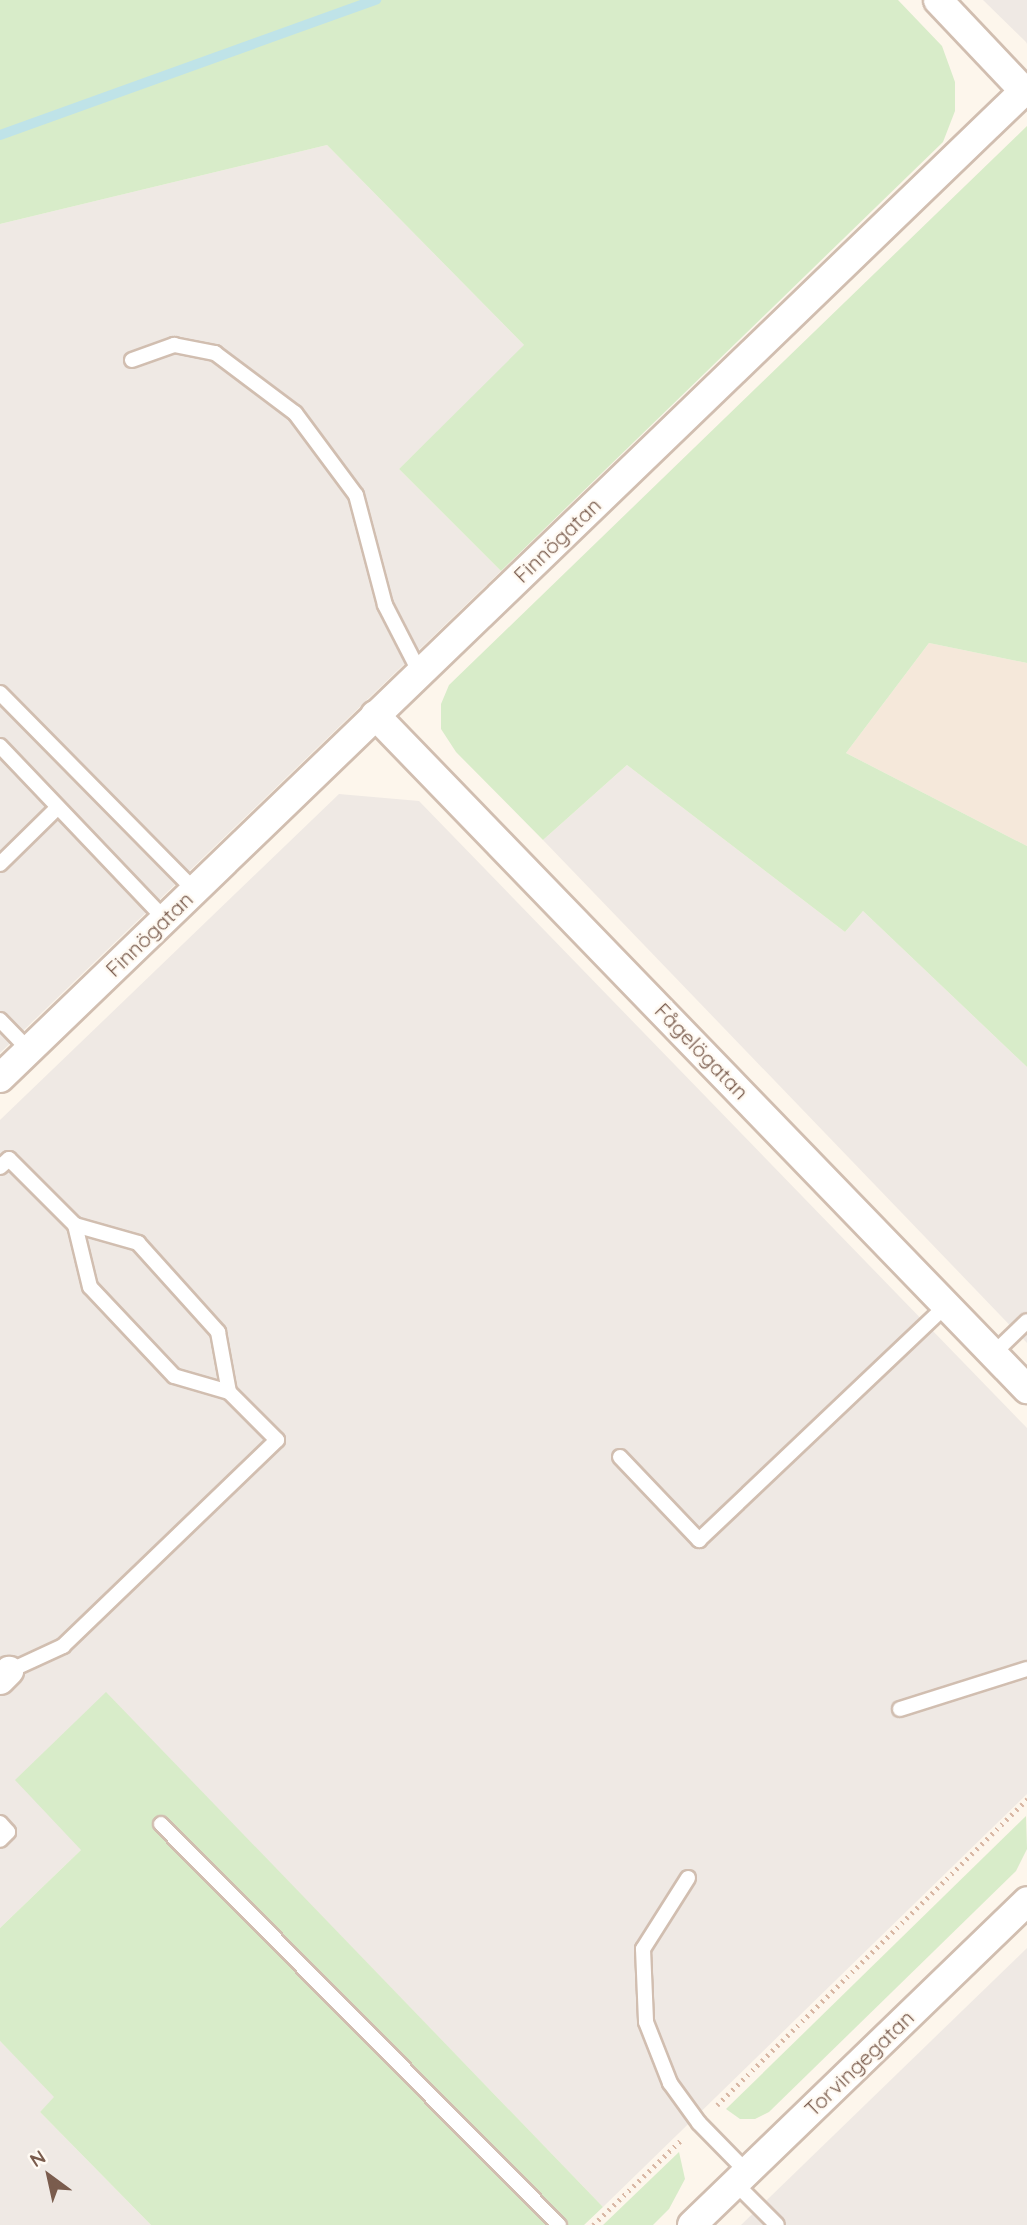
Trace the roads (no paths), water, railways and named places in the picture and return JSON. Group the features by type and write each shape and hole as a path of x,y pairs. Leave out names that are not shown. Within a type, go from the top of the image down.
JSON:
{"street":[{"name":"Finnögatan","path":"0,1078 1026,89 938,0"},
{"name":"Fågelögatan","path":"375,715 1027,1389"},
{"name":"Torvingegatan","path":"692,2225 1027,1901"}],"lane":[{"path":"132,360 174,345 215,353 295,412 356,495 384,605 420,673"},
{"path":"0,693 194,891"},
{"path":"0,746 165,919"},
{"path":"0,864 58,807"},
{"path":"0,1020 29,1050"},
{"path":"0,1167 9,1159 75,1225 138,1243 218,1332 229,1392"},
{"path":"3,1671 63,1646 277,1440 229,1392 174,1376 89,1287 75,1225"},
{"path":"620,1457 699,1540 946,1306"},
{"path":"993,1354 1027,1321"},
{"path":"900,1709 1027,1669"},
{"path":"0,1824 8,1832 0,1840"},
{"path":"161,1824 559,2225"},
{"path":"688,1878 643,1950 646,2022 670,2083 777,2225"}],"waterway":[{"path":"0,135 376,0"}]}
